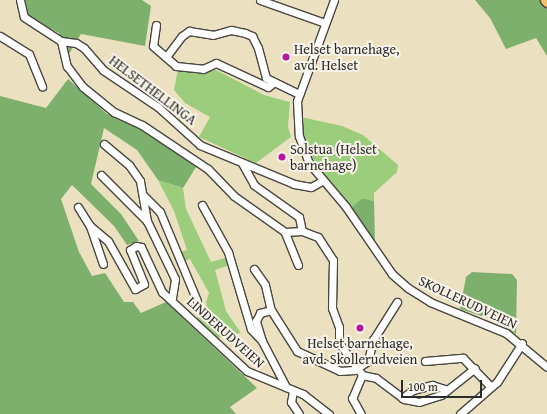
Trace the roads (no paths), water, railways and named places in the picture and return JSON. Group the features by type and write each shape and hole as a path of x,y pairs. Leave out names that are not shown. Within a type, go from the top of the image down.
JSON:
{"street":[{"name":"HELSETHELLINGA","path":"20,0 24,17 61,41 76,42 84,48 103,70 158,107 200,145 305,187 322,181"},
{"path":"260,0 325,24"},
{"name":"SKOLLERUDVEIEN","path":"334,0 299,94 296,117 302,147 322,181 346,207 392,274 408,288 522,343 547,367"},
{"path":"156,25 153,46 176,66 196,70 216,63 268,87 273,83"},
{"path":"166,57 182,36 189,31 213,35 231,30 245,33 255,42 264,74 273,83 299,94"},
{"path":"0,36 30,54 42,87"},
{"path":"61,41 67,66 83,88 114,112 142,125 192,161 208,169 234,196 285,232 298,265"},
{"name":"LINDERUDVEIEN","path":"104,144 129,165 140,180 147,221 175,279 172,298"},
{"path":"242,163 254,184 299,217 302,231"},
{"name":"LINDERUDVEIEN","path":"101,175 147,221"},
{"name":"LINDERUDVEIEN","path":"143,195 160,212 197,301"},
{"path":"202,205 227,248 252,330 262,341"},
{"name":"LINDERUDVEIEN","path":"78,207 90,226 103,264"},
{"name":"LINDERUDVEIEN","path":"90,226 108,241 135,289 142,287 143,281 130,250 141,247 157,285 247,371 312,399 329,414"},
{"path":"285,232 302,231 318,237 333,260 332,308 339,327 339,343 360,372"},
{"path":"254,269 265,284 271,310 289,342 302,355 340,371 360,372 376,378 402,398 419,402 447,390 475,368"},
{"path":"361,414 352,398 360,372 368,361 373,340 397,302"},
{"path":"271,310 260,313 256,321 262,341 286,387"},
{"path":"460,414 491,387 522,343"},
{"path":"425,361 458,357 475,368 491,387"},
{"path":"402,398 413,390 432,385 447,390"},
{"path":"293,391 291,402 299,414"}],"place":[{"name":"Helset barnehage, avd. Helset","path":"286,57"},
{"name":"Solstua (Helset barnehage)","path":"282,157"},
{"name":"Helset barnehage, avd. Skollerudveien","path":"360,328"}]}
